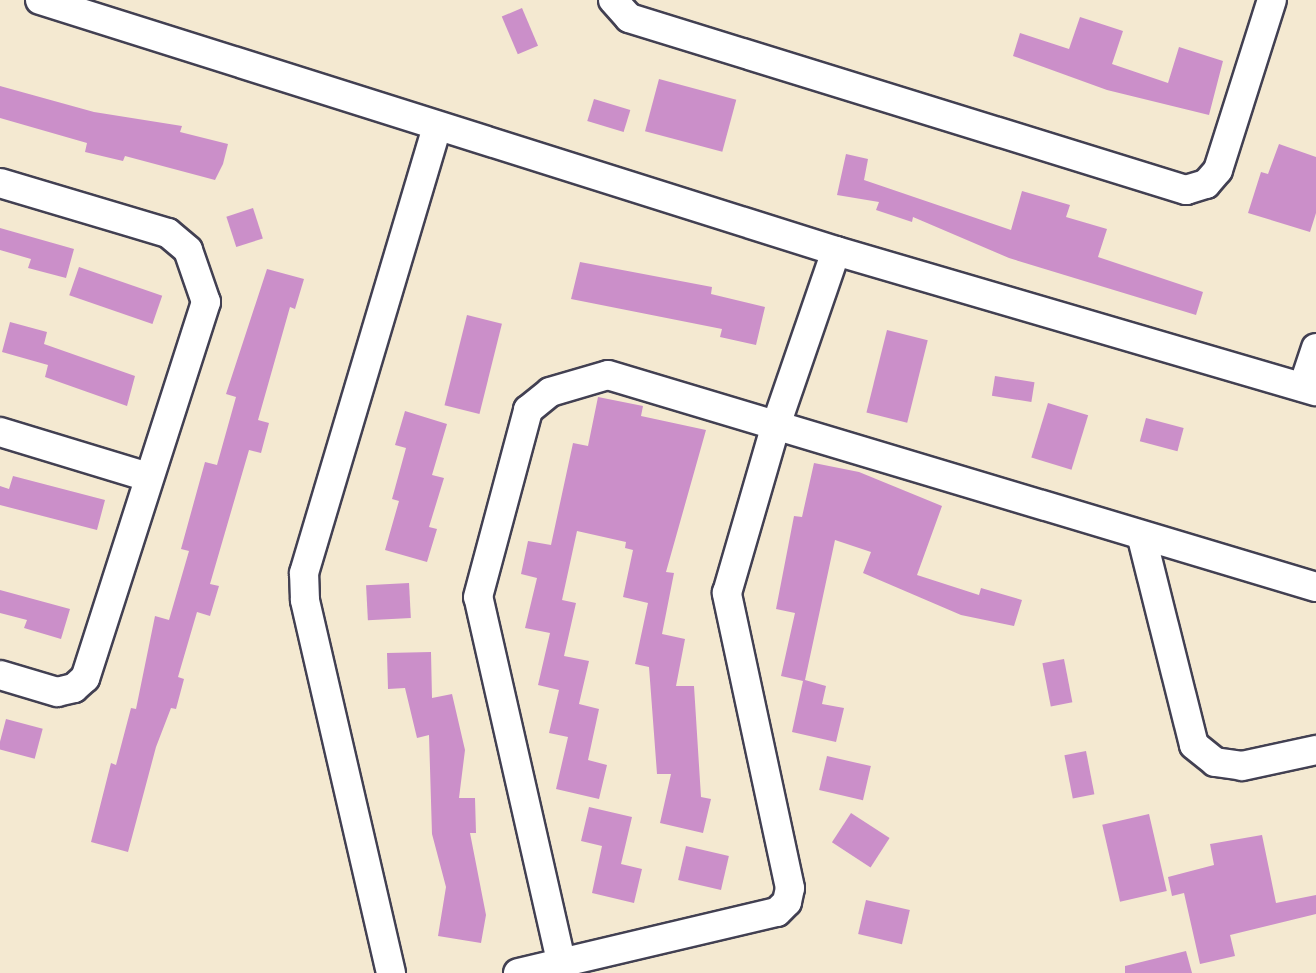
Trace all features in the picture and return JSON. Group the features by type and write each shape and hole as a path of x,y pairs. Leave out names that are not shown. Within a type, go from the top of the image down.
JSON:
{"street":[{"path":"40,0 836,251 1310,389 1316,348"},
{"path":"613,0 629,18 1186,190 1206,183 1218,170 1272,0"},
{"path":"391,973 305,600 304,573 437,126"},
{"path":"0,183 168,233 188,250 206,302 85,678 74,688 57,692 0,675"},
{"path":"518,973 561,961 777,912 787,902 790,888 727,593 775,428 836,251"},
{"path":"561,961 478,597 528,410 576,380 608,375 775,428 1142,538 1316,587"},
{"path":"0,432 148,477"},
{"path":"1142,538 1194,745 1215,762 1242,766 1316,750"}],"building":[{"path":"522,8 538,46 518,54 502,17"},
{"path":"1080,17 1123,31 1112,64 1168,83 1179,47 1223,61 1209,115 1107,90 1013,56 1020,33 1069,49"},
{"path":"659,79 736,100 722,152 645,131"},
{"path":"0,86 94,112 182,126 180,132 228,144 223,164 215,180 125,156 123,161 85,152 87,143 0,118"},
{"path":"594,99 630,110 624,132 587,121"},
{"path":"1279,144 1316,157 1316,213 1310,232 1248,213 1261,172 1268,174"},
{"path":"846,154 868,159 864,180 1011,230 1022,191 1070,205 1066,217 1107,229 1098,257 1203,292 1196,315 1009,258 913,217 912,222 876,210 879,202 837,195"},
{"path":"253,208 263,238 236,247 226,217"},
{"path":"0,228 74,249 66,278 28,268 31,259 0,250"},
{"path":"580,262 712,287 711,294 765,307 756,345 720,337 722,329 571,299"},
{"path":"79,267 162,296 152,324 69,295"},
{"path":"267,269 304,279 295,309 290,307 258,420 269,423 261,453 249,450 210,584 219,586 210,616 197,612 178,677 184,679 176,709 171,708 156,747 128,852 91,842 111,763 116,765 131,708 136,709 155,616 169,620 189,551 181,549 205,462 217,465 236,397 226,394"},
{"path":"467,315 502,324 479,414 445,405"},
{"path":"10,322 47,332 44,344 135,376 127,406 45,377 48,365 2,352"},
{"path":"887,330 928,340 907,423 866,412"},
{"path":"995,376 1035,382 1031,402 992,396"},
{"path":"598,397 643,406 641,416 706,430 666,572 674,573 662,634 685,639 676,686 694,686 701,797 711,799 703,833 660,823 671,774 657,774 649,667 635,664 648,603 623,597 633,550 625,548 626,542 577,531 562,600 576,603 564,656 589,661 579,704 599,709 588,760 607,765 599,799 556,789 568,737 549,733 559,690 538,685 550,633 525,628 537,578 521,574 528,541 551,545 573,443 588,446"},
{"path":"1048,403 1088,415 1071,470 1031,458"},
{"path":"405,411 447,424 432,475 444,478 429,527 437,529 427,562 385,550 399,501 392,499 406,448 395,445"},
{"path":"1146,418 1184,428 1177,451 1140,441"},
{"path":"814,463 859,472 942,506 917,575 979,595 981,588 1022,600 1014,626 961,615 863,573 871,552 835,540 805,680 826,686 822,704 844,708 836,742 792,732 803,681 781,676 795,613 776,609 794,516 802,517"},
{"path":"13,476 105,500 97,530 0,505 0,486 9,489"},
{"path":"409,583 411,618 368,620 366,585"},
{"path":"0,590 70,609 61,639 24,628 27,620 0,613"},
{"path":"431,652 432,698 452,694 465,750 459,798 475,798 476,833 470,833 486,915 481,943 438,936 446,887 432,834 429,735 417,738 405,688 388,689 387,653"},
{"path":"1064,659 1072,702 1051,706 1042,663"},
{"path":"6,719 43,729 35,759 0,749"},
{"path":"1086,751 1094,794 1073,798 1064,755"},
{"path":"827,756 871,766 863,800 819,790"},
{"path":"589,807 632,817 621,864 642,869 634,903 592,893 602,846 581,841"},
{"path":"851,813 890,838 871,867 832,842"},
{"path":"1149,814 1167,891 1120,902 1102,825"},
{"path":"1262,835 1276,903 1316,895 1316,914 1230,935 1235,956 1200,964 1184,893 1172,896 1168,877 1214,865 1210,844"},
{"path":"686,846 729,856 721,890 678,880"},
{"path":"866,900 910,910 902,944 858,934"},
{"path":"1186,951 1192,973 1125,973 1125,966"}]}
